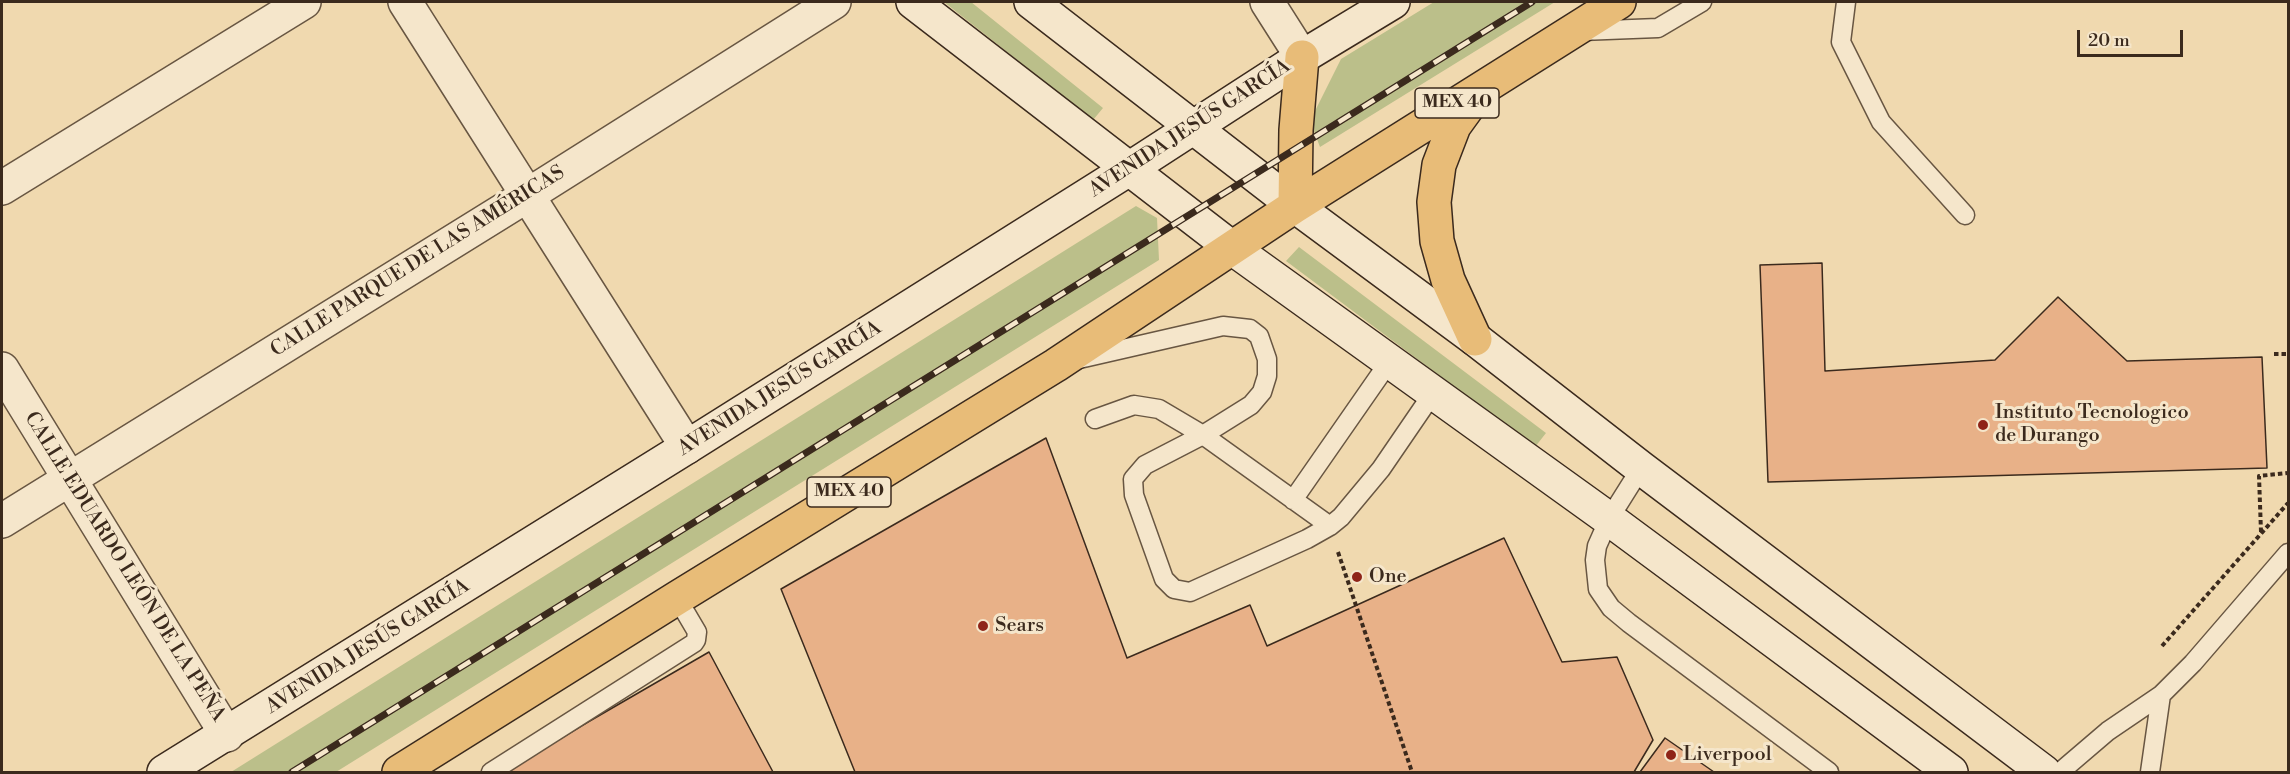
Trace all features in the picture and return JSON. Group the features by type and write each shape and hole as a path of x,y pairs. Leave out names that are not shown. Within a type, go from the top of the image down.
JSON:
{"main road":[{"name":"MEX 40","path":"399,772 1056,365 1295,206 1619,2"},
{"path":"1295,206 1296,130 1302,57"},
{"path":"1475,339 1445,270 1437,241 1434,202 1439,165 1454,126 1483,86"}],"street":[{"path":"2,188 304,2"},
{"path":"405,2 687,447"},
{"name":"CALLE PARQUE DE LAS AMÉRICAS","path":"2,521 834,2"},
{"path":"913,2 1232,248 1609,519 1951,772"},
{"path":"1030,2 1295,206 1475,339 1641,468 2044,772"},
{"path":"1267,2 1302,57"},
{"name":"AVENIDA JESÚS GARCÍA","path":"164,772 227,735 687,447 1129,169 1302,57 1393,2"},
{"name":"CALLE EDUARDO LEÓN DE LA PEÑA","path":"2,369 227,735"}],"lane":[{"path":"1570,32 1658,28 1702,2"},
{"path":"1846,2 1841,42 1881,122 1965,215"},
{"path":"1056,365 1224,326 1250,329 1258,336 1267,359 1267,376 1262,392 1251,405 1203,435 1145,465 1137,471 1133,479 1134,495 1164,579 1174,589 1190,592 1330,526 1356,501 1381,470 1433,393"},
{"path":"1293,500 1389,362"},
{"path":"1095,419 1134,405 1159,409 1203,435 1330,526"},
{"path":"1641,468 1609,519 1597,546 1595,560 1598,590 1611,608 1829,772"},
{"path":"2060,772 2108,731 2161,695 2193,663 2289,553"},
{"path":"491,772 694,643 697,632 677,598"},
{"path":"2150,772 2161,695"}],"path":[{"path":"2274,354 2289,354"},
{"path":"2261,532 2259,476 2289,473"},
{"path":"2162,646 2289,503"},
{"path":"1330,526 1412,772"}],"green space":[{"path":"944,2 971,2 1103,108 1093,120"},
{"path":"1434,2 1555,2 1320,147 1310,121 1341,59"},
{"path":"1136,206 1157,218 1159,260 336,772 231,772"},
{"path":"1299,247 1546,433 1535,447 1286,261"}],"building":[{"path":"1822,263 1825,371 1995,360 2058,297 2127,361 2262,357 2267,468 1768,482 1760,265"},
{"path":"1046,438 1127,658 1250,605 1267,646 1504,538 1562,662 1617,657 1653,740 1634,772 855,772 781,589"},
{"path":"709,652 773,772 505,772 588,722"},
{"name":"Liverpool","path":"1665,738 1714,772 1640,772"}],"railway":[{"path":"292,772 1532,2"}],"place":[{"name":"Instituto Tecnologico de Durango","path":"1983,425"},
{"name":"One","path":"1357,577"},
{"name":"Sears","path":"983,626"},
{"name":"Liverpool","path":"1671,755"}]}
